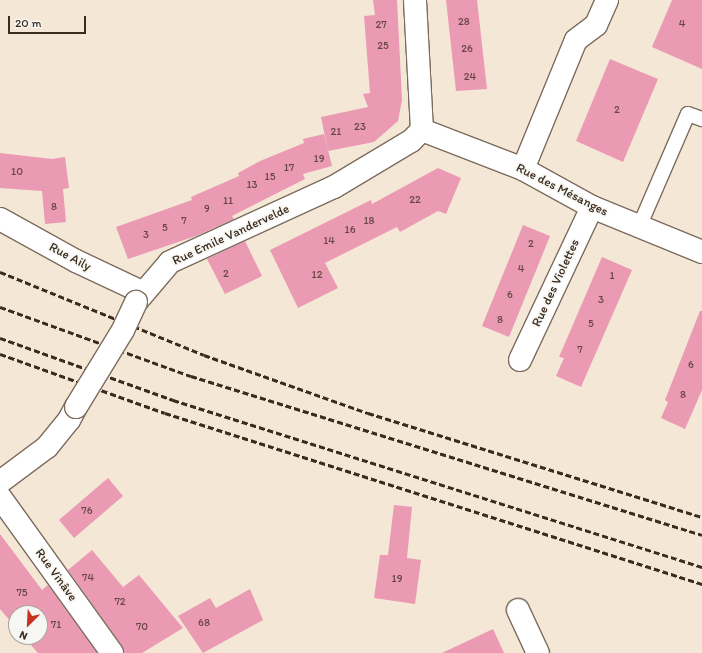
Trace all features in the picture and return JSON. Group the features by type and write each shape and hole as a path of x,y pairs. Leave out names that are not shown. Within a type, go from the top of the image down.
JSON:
{"street":[{"path":"415,0 422,130"},
{"path":"523,169 576,40 596,25 607,0"},
{"name":"Rue des Mésanges","path":"422,130 523,169 592,207 702,252"},
{"name":"Rue Emile Vandervelde","path":"0,482 47,447 69,420 123,330 139,297 170,262 334,187 412,141 422,130"},
{"name":"Rue des Violettes","path":"520,360 592,207"},
{"name":"Rue Aily","path":"0,219 139,297"},
{"name":"Rue Vinâve","path":"0,497 112,653"},
{"path":"518,610 538,653"}],"lane":[{"path":"639,227 688,114 702,119"}],"building":[{"path":"373,0 397,0 402,100 398,121 374,142 328,151 321,117 368,107 363,94 370,93 364,16 375,15"},
{"path":"446,0 477,0 487,89 456,91"},
{"path":"672,0 702,0 702,69 652,47"},
{"path":"610,59 658,79 623,162 576,141"},
{"path":"324,134 332,166 303,174 305,179 232,216 234,219 196,236 128,259 116,227 192,200 191,197 239,176 238,173 260,161 304,143 303,139"},
{"path":"0,153 52,159 65,157 69,188 63,189 66,222 45,224 42,191 0,188"},
{"path":"438,168 461,178 446,214 438,211 400,232 397,227 325,263 338,288 298,308 270,250 371,200 372,204"},
{"path":"523,225 550,236 509,337 482,326"},
{"path":"245,241 262,276 225,294 207,259"},
{"path":"602,257 632,270 581,387 556,376 564,358 559,357"},
{"path":"700,311 702,311 702,390 685,429 661,418 668,402 665,400"},
{"path":"108,478 123,496 74,538 59,520"},
{"path":"394,505 412,507 407,558 421,560 415,604 374,598 380,555 388,555"},
{"path":"0,534 42,590 48,585 97,653 38,653 31,645 48,645 48,605 8,605 8,618 0,609"},
{"path":"92,550 123,587 139,575 183,628 142,653 124,653 122,646 68,570"},
{"path":"250,589 263,620 203,653 178,616 210,598 216,608"},
{"path":"493,629 504,653 442,653"}],"railway":[{"path":"0,272 204,355 368,413 702,517"},
{"path":"0,307 191,376 702,535"},
{"path":"0,338 173,400 702,567"},
{"path":"0,354 165,413 702,584"}]}
